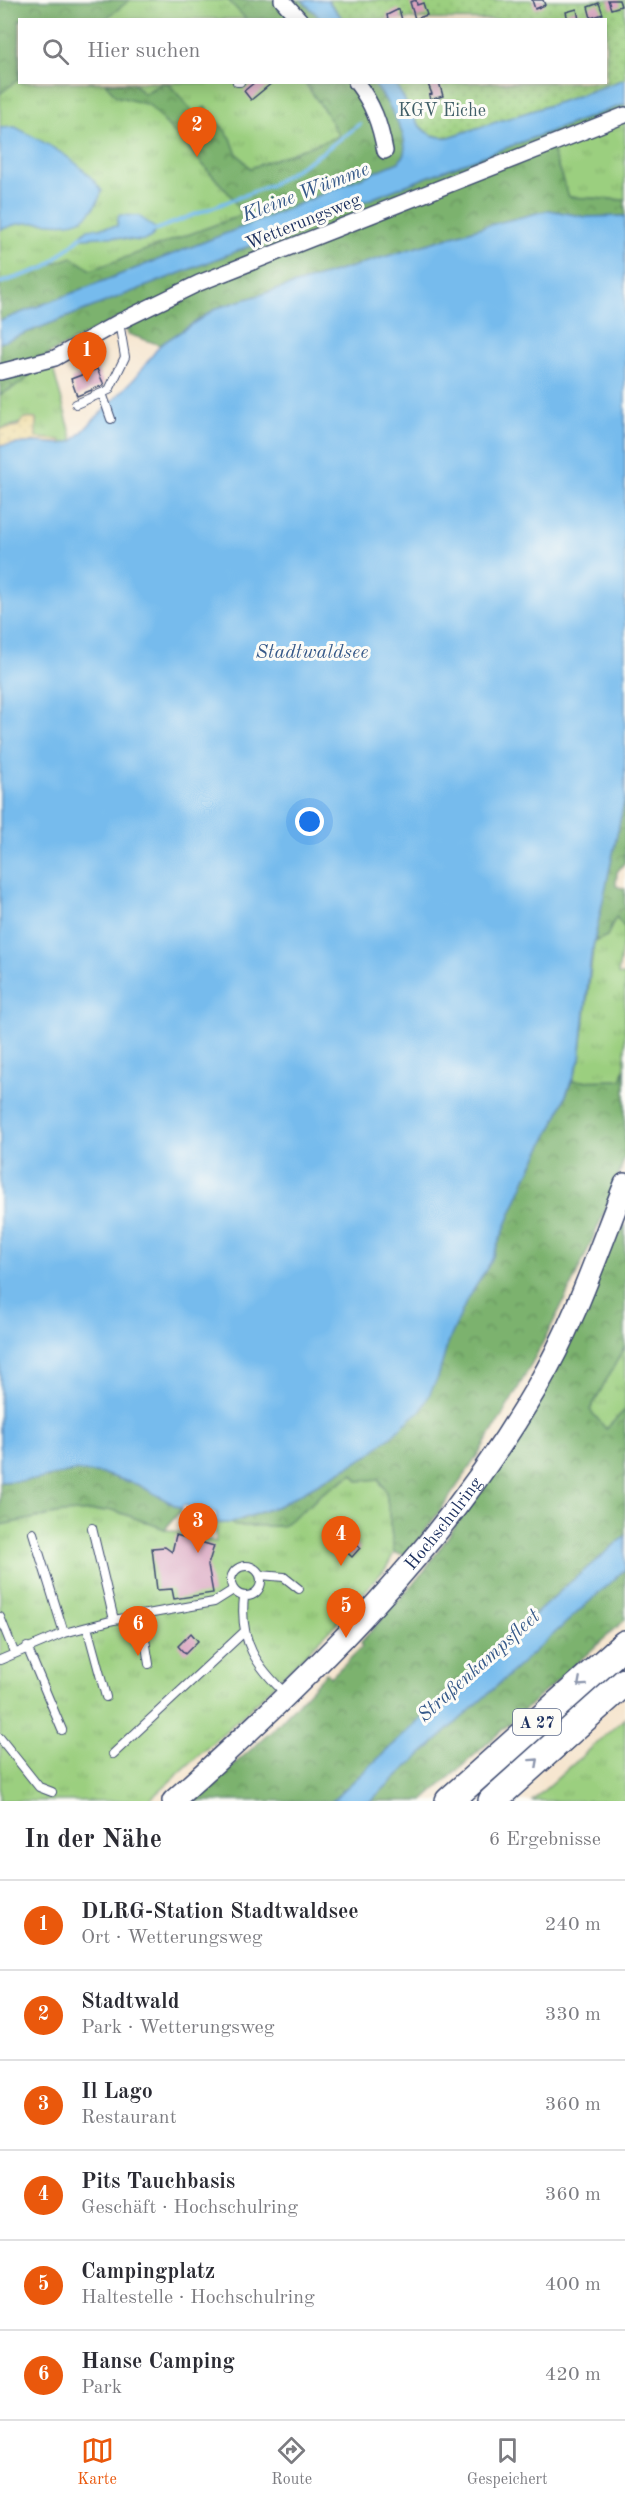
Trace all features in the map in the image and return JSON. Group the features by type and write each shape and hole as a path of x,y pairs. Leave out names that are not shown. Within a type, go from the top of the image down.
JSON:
{"highway":[{"name":"A 27","path":"449,1801 625,1644"},
{"name":"A 27","path":"492,1801 625,1682"}],"street":[{"path":"282,0 298,18"},
{"path":"357,84 368,99 379,123 385,151"},
{"name":"Wetterungsweg","path":"0,372 55,358 119,322 199,284 625,115"},
{"name":"Hochschulring","path":"173,1801 288,1696 387,1593 436,1534 489,1463 538,1386 619,1214 625,1184"}],"lane":[{"path":"76,404 110,390 125,357 119,322"},
{"path":"102,393 111,419"},
{"path":"92,1528 114,1620"},
{"path":"33,1533 64,1633"},
{"path":"253,1567 260,1575 261,1581 257,1593 244,1597 233,1590 230,1579 236,1569 253,1567"},
{"path":"260,1575 284,1577 299,1589"},
{"path":"0,1660 14,1652 64,1633 114,1620 214,1602 233,1590"},
{"path":"244,1597 242,1619 244,1632 256,1661 265,1674 288,1696"},
{"path":"141,1615 149,1664"},
{"path":"0,1617 14,1652"},
{"path":"87,1627 106,1697"},
{"path":"113,1754 244,1632"},
{"path":"27,1647 62,1730"},
{"path":"0,1738 39,1787 52,1792"}],"green space":[{"path":"0,0 256,0 275,18 18,18 18,84 339,84 394,153 0,315"},
{"path":"0,0 130,0 106,18 18,18 18,80 0,94"},
{"path":"228,0 302,0 320,18 245,18"},
{"name":"KGV Eiche","path":"328,0 625,0 625,79 449,137 431,136 418,124 395,84 607,84 607,18 342,18"},
{"path":"106,84 134,84 144,94 160,84 169,84 195,114 205,107 231,138 236,152 250,168 339,136 306,84 374,84 400,127 405,146 404,154 399,162 261,220 0,321 0,282 72,257 91,270 242,215 231,196 149,105 116,96"},
{"path":"625,104 625,120 551,148 569,197 625,200 625,216 585,217 549,210 486,226 217,308 160,345 128,334 121,316 45,356 23,382 0,395 0,343 445,170"},
{"path":"625,120 625,200 569,197 551,147"},
{"path":"49,354 73,441 62,444 60,440 35,438 36,419 0,429 0,395 23,382"},
{"path":"625,797 625,862 617,872 616,886 625,889 625,928 616,917 607,936 594,942"},
{"path":"616,917 625,928 618,974 625,976 625,1067 622,1080 572,1081 580,1059 594,942 607,936"},
{"path":"625,1067 625,1154 614,1188 589,1247 550,1328 507,1407 460,1482 407,1555 394,1553 386,1491 379,1479 358,1481 353,1474 321,1494 282,1526 235,1526 231,1523 280,1505 369,1455 438,1377 448,1343 466,1302 490,1263 526,1178 558,1115 572,1081 621,1080"},
{"path":"625,1225 625,1346 590,1410 606,1429 625,1410 625,1536 566,1586 332,1801 193,1801 273,1730 326,1673 331,1677 362,1647 361,1642 422,1574 488,1479 617,1232"},
{"path":"625,1346 625,1410 606,1429 590,1410"},
{"path":"75,1471 104,1474 139,1485 182,1509 165,1529 113,1510 61,1513 0,1525 0,1482 34,1480"},
{"path":"353,1474 358,1481 378,1479 386,1491 394,1553 386,1568 331,1629 239,1719 148,1801 0,1801 0,1525 61,1513 113,1510 165,1529 216,1542 215,1523 231,1523 236,1526 282,1526 321,1494"},
{"path":"625,1569 625,1620 423,1801 370,1801"},
{"path":"625,1718 625,1801 532,1801"}],"sand":[{"path":"24,418 36,419 36,438 60,440 62,444 35,442 0,446 0,429 18,426"}],"water":[{"path":"302,0 327,0 342,18 320,18"},
{"path":"625,79 625,104 445,170 0,343 0,321 261,220 399,162 404,154 405,146 400,127 374,84 395,84 415,120 428,133 437,137 449,137"},
{"path":"15,127 63,154 94,180 102,191 95,206 86,216 67,223 31,222 16,224 0,230 0,128"},
{"name":"Stadtwaldsee","path":"549,210 585,217 625,216 625,797 591,956 580,1059 558,1115 526,1178 490,1263 466,1302 448,1343 438,1377 422,1409 369,1455 280,1505 231,1523 215,1523 217,1513 183,1505 182,1509 139,1485 104,1474 75,1471 34,1480 0,1482 0,446 35,442 62,444 73,441 135,378 160,345 217,308 486,226"},
{"path":"119,215 139,216 156,229 153,235 144,240 109,237 78,238 88,229 117,226"},
{"path":"625,1536 625,1569 370,1801 332,1801 566,1586"}],"building":[{"path":"416,0 417,5 423,3 427,15 415,18 410,2"},
{"path":"532,0 543,0 545,5 535,9"},
{"path":"608,0 619,0 621,6 611,9"},
{"path":"599,3 603,14 591,18 588,7"},
{"path":"399,9 401,18 388,18 387,15"},
{"path":"577,9 579,18 568,18 566,12"},
{"path":"253,84 271,84 251,100 244,91"},
{"path":"428,84 440,84 443,96 430,100 429,95 432,94"},
{"path":"97,369 104,385 77,396 71,379"},
{"path":"176,1535 214,1546 208,1565 213,1593 174,1599 172,1589 157,1590 152,1548 165,1547 172,1552"},
{"path":"350,1538 360,1548 352,1557 341,1547"},
{"path":"191,1633 198,1641 185,1654 178,1646"}],"waterway":[{"name":"Kleine Wümme","path":"152,231 271,185 320,154 360,124"},
{"path":"0,283 45,268 81,237"}],"place":[{"name":"Stadtwald","path":"197,157"},
{"name":"DLRG-Station Stadtwaldsee","path":"87,382"},
{"name":"Il Lago","path":"198,1553"},
{"name":"Pits Tauchbasis","path":"341,1566"},
{"name":"Campingplatz","path":"346,1638"},
{"name":"Hanse Camping","path":"138,1656"}],"water label":[{"name":"Straßenkampsfleet","path":"478,1665"}]}
